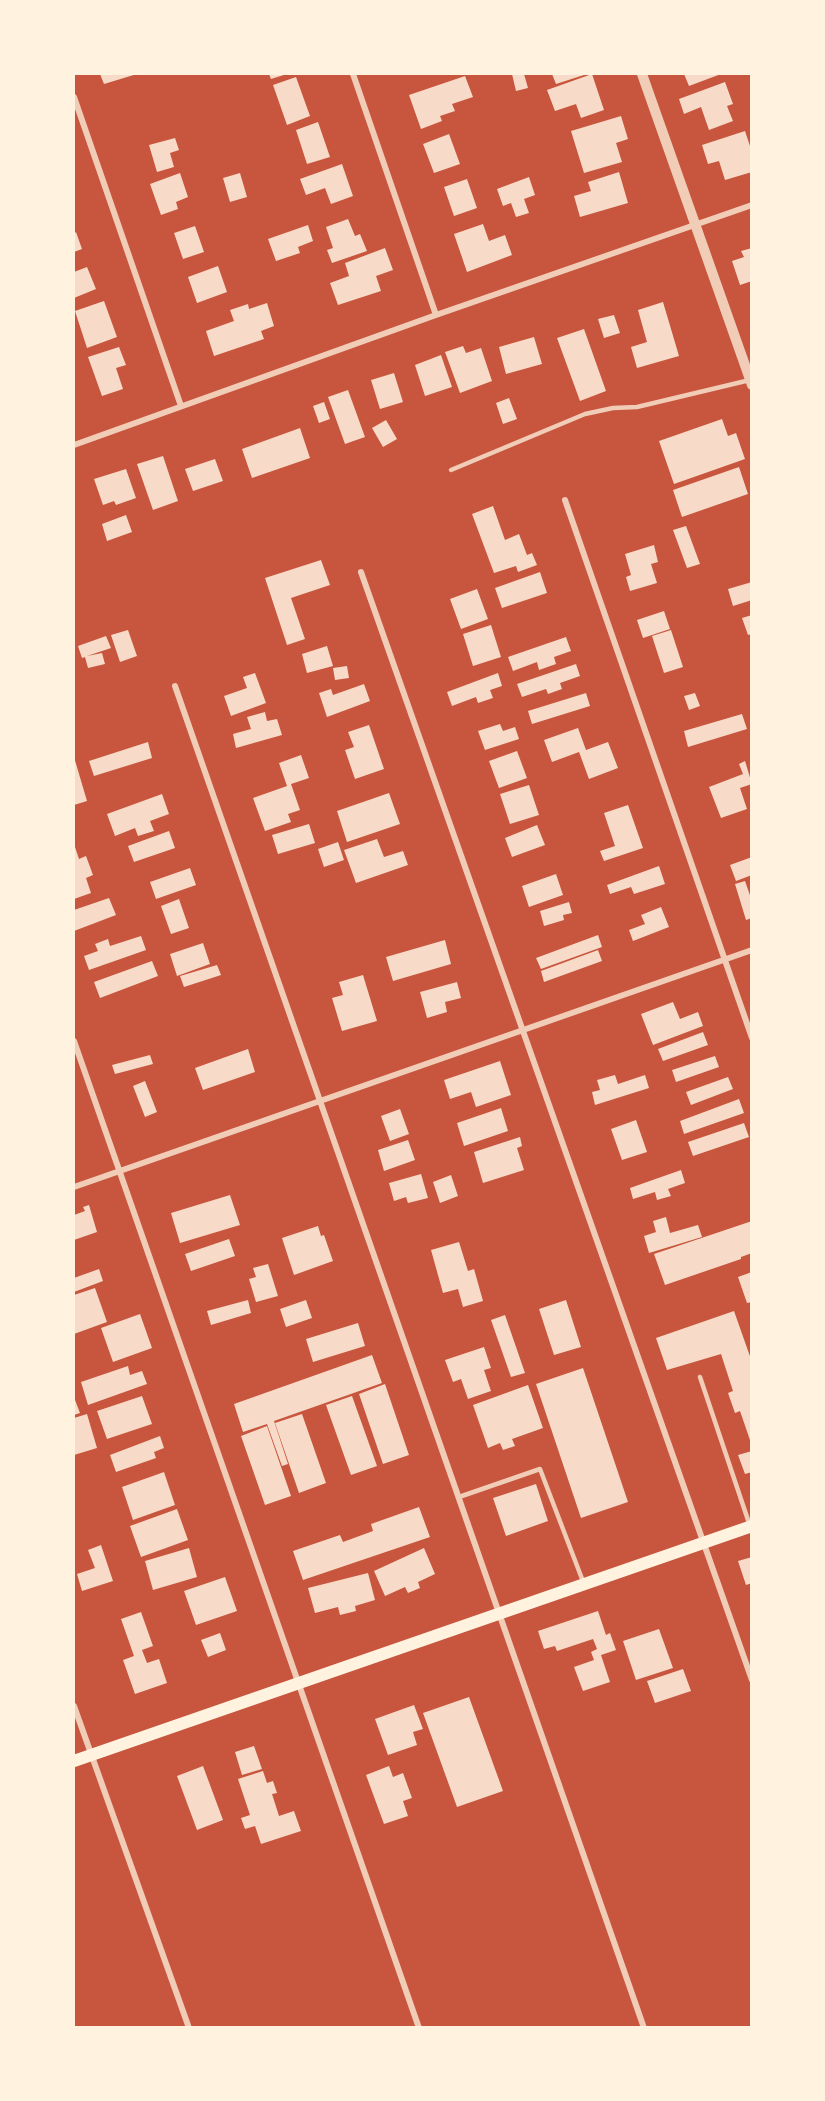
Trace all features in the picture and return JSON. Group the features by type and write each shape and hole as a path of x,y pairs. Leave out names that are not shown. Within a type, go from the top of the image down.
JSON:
{"main road":[{"path":"74,1761 751,1526"}],"street":[{"path":"353,74 436,315"},
{"path":"642,74 751,382"},
{"path":"74,98 181,406"},
{"path":"74,445 752,205"},
{"path":"565,500 752,1038"},
{"path":"361,572 752,1680"},
{"path":"175,686 644,2028"},
{"path":"74,1187 752,950"},
{"path":"74,1041 419,2028"},
{"path":"74,1706 189,2028"}],"lane":[{"path":"451,470 585,414 613,408 636,408 751,382"},
{"path":"700,1377 751,1526"},
{"path":"459,1497 540,1469 584,1584"}],"building":[{"path":"100,74 137,74 104,84"},
{"path":"269,74 287,74 271,79"},
{"path":"512,74 524,74 528,88 516,91"},
{"path":"552,74 587,74 556,84"},
{"path":"592,74 604,110 581,118 576,104 555,111 547,90"},
{"path":"684,74 721,74 689,86"},
{"path":"465,76 473,97 452,104 455,111 440,116 442,121 421,129 409,95"},
{"path":"296,77 310,116 287,125 273,85"},
{"path":"725,82 733,104 727,106 733,121 709,130 701,107 684,114 679,99"},
{"path":"621,116 628,139 616,143 622,162 584,173 571,131"},
{"path":"318,122 330,157 307,164 296,130"},
{"path":"745,131 752,152 752,172 725,180 719,161 708,164 702,145"},
{"path":"449,134 460,164 434,173 423,144"},
{"path":"175,138 179,150 170,153 174,167 157,172 149,145"},
{"path":"342,164 353,196 331,204 325,188 306,195 300,179"},
{"path":"619,172 628,203 580,217 574,196 591,191 588,182"},
{"path":"180,173 188,197 176,202 178,209 161,215 150,184"},
{"path":"240,173 247,197 230,202 223,178"},
{"path":"529,177 535,195 524,199 529,213 516,217 511,203 503,206 497,189"},
{"path":"467,179 477,208 454,216 444,187"},
{"path":"348,219 355,236 360,234 367,251 332,263 327,250 333,248 326,227"},
{"path":"483,224 489,241 505,235 512,255 467,272 454,234"},
{"path":"308,225 313,241 298,247 300,253 276,261 268,239"},
{"path":"195,226 204,252 183,259 174,233"},
{"path":"76,232 82,249 74,252 74,234"},
{"path":"385,248 393,270 376,276 381,291 338,305 330,283 349,276 345,263"},
{"path":"752,248 752,281 740,285 732,261 744,257 741,251"},
{"path":"218,266 227,292 197,303 188,277"},
{"path":"87,267 96,289 74,298 74,272"},
{"path":"104,301 117,337 87,348 75,311"},
{"path":"663,302 679,356 637,368 631,347 647,342 638,310"},
{"path":"267,303 274,326 261,331 264,339 214,356 206,331 234,321 230,310 248,304 249,309"},
{"path":"614,315 620,333 604,338 598,319"},
{"path":"584,329 606,391 580,401 557,338"},
{"path":"534,337 542,364 506,374 499,347"},
{"path":"463,346 466,353 481,348 492,381 460,393 445,352"},
{"path":"119,347 126,365 116,368 123,389 102,396 88,357"},
{"path":"441,355 452,387 425,396 415,365"},
{"path":"394,373 403,402 380,409 371,380"},
{"path":"348,390 365,437 345,444 328,397"},
{"path":"509,398 517,419 503,424 496,403"},
{"path":"324,402 330,419 319,423 313,406"},
{"path":"722,419 728,436 736,433 745,459 674,484 659,441"},
{"path":"386,420 397,439 383,447 372,428"},
{"path":"300,428 310,458 252,478 242,449"},
{"path":"163,456 178,501 153,510 137,464"},
{"path":"215,459 223,481 193,491 185,469"},
{"path":"739,467 748,494 682,517 673,490"},
{"path":"126,469 136,498 116,505 114,501 103,505 94,479"},
{"path":"493,506 505,540 519,534 527,555 532,553 537,565 518,572 516,566 494,573 472,514"},
{"path":"126,515 132,532 107,541 102,524"},
{"path":"686,526 700,564 687,568 673,530"},
{"path":"654,545 658,562 651,564 657,583 630,591 626,577 631,575 625,554"},
{"path":"321,560 330,585 291,598 305,639 287,645 265,578"},
{"path":"540,572 547,593 502,608 495,588"},
{"path":"752,582 752,600 733,606 728,589"},
{"path":"477,589 488,619 461,629 450,599"},
{"path":"664,611 670,629 643,638 637,620"},
{"path":"752,615 752,634 748,635 742,618"},
{"path":"491,625 501,657 473,666 463,634"},
{"path":"128,630 137,656 120,662 111,635"},
{"path":"671,630 683,667 664,673 652,636"},
{"path":"106,636 111,648 87,656 102,653 105,664 88,668 85,657 82,658 78,646"},
{"path":"566,637 571,651 554,657 556,664 539,670 537,662 513,671 508,657"},
{"path":"327,646 333,666 307,673 302,654"},
{"path":"576,664 580,676 560,683 562,689 548,694 546,689 522,697 517,684"},
{"path":"347,666 349,678 335,680 333,668"},
{"path":"255,673 266,703 231,716 224,696 247,688 243,677"},
{"path":"498,673 502,686 490,690 493,698 478,703 476,697 452,706 447,692"},
{"path":"364,684 370,701 327,717 319,693 331,689 333,695"},
{"path":"586,693 590,706 532,724 528,711"},
{"path":"695,693 700,706 689,710 684,696"},
{"path":"265,712 267,721 277,719 282,735 236,748 233,734 251,729 247,717"},
{"path":"742,714 747,729 688,747 684,731"},
{"path":"500,724 503,731 515,727 519,739 485,750 478,731"},
{"path":"369,725 384,769 355,779 345,750 354,747 348,732"},
{"path":"578,728 586,750 608,742 618,768 589,779 579,752 552,762 544,740"},
{"path":"148,742 152,758 94,776 89,761"},
{"path":"517,751 527,778 499,788 489,761"},
{"path":"301,755 309,778 291,784 300,810 288,814 291,822 265,831 253,798 287,786 279,763"},
{"path":"74,757 87,801 74,805"},
{"path":"745,761 752,784 740,788 747,809 721,818 709,787 743,774 739,764"},
{"path":"529,785 539,815 510,824 500,794"},
{"path":"389,793 400,824 347,842 337,811"},
{"path":"162,794 169,814 150,821 154,831 138,836 135,828 115,836 107,814"},
{"path":"628,805 643,848 604,861 600,851 615,846 604,813"},
{"path":"309,824 315,843 278,854 272,835"},
{"path":"537,825 545,845 512,857 505,838"},
{"path":"169,831 175,848 134,862 128,846"},
{"path":"377,839 384,857 403,851 408,865 356,883 344,850"},
{"path":"338,842 344,860 324,867 318,849"},
{"path":"74,844 79,859 86,856 93,875 86,878 91,893 74,899"},
{"path":"752,857 752,875 736,881 730,865"},
{"path":"659,866 665,884 634,894 631,887 610,894 607,885"},
{"path":"190,868 196,885 156,899 150,882"},
{"path":"556,874 563,895 529,907 522,886"},
{"path":"745,881 752,901 752,918 746,920 735,884"},
{"path":"109,898 116,915 74,931 74,910"},
{"path":"179,899 189,928 171,934 161,906"},
{"path":"569,902 572,913 563,915 564,920 544,926 540,911"},
{"path":"661,907 669,927 633,941 629,930 645,924 641,915"},
{"path":"598,935 602,947 541,969 536,958"},
{"path":"141,936 146,950 89,970 84,956 98,951 95,944 108,939 110,946"},
{"path":"445,940 451,964 393,981 386,957"},
{"path":"203,943 210,964 177,976 170,954"},
{"path":"598,950 602,961 544,982 541,971"},
{"path":"152,961 158,976 100,998 94,982"},
{"path":"217,965 221,975 184,987 180,976"},
{"path":"363,975 377,1021 342,1031 332,998 343,995 339,982"},
{"path":"457,982 461,998 445,1002 447,1012 427,1018 420,992"},
{"path":"673,1002 680,1019 698,1012 703,1026 653,1045 641,1014"},
{"path":"703,1032 708,1045 663,1061 658,1049"},
{"path":"248,1049 255,1072 203,1090 195,1068"},
{"path":"150,1055 153,1064 115,1074 112,1065"},
{"path":"715,1056 719,1067 676,1082 672,1070"},
{"path":"500,1061 511,1095 476,1107 471,1092 450,1099 444,1080"},
{"path":"615,1075 618,1084 645,1075 649,1088 595,1105 592,1092 600,1090 597,1080"},
{"path":"728,1077 733,1089 691,1105 686,1092"},
{"path":"145,1081 157,1112 145,1117 133,1086"},
{"path":"739,1099 744,1113 684,1134 680,1121"},
{"path":"501,1108 508,1131 464,1146 457,1123"},
{"path":"400,1109 409,1134 390,1141 381,1116"},
{"path":"636,1120 647,1152 622,1160 611,1129"},
{"path":"744,1123 749,1137 693,1156 688,1142"},
{"path":"520,1137 522,1146 517,1148 524,1170 483,1183 474,1152"},
{"path":"408,1140 415,1160 384,1171 378,1150"},
{"path":"681,1170 685,1183 668,1189 671,1196 657,1200 655,1192 633,1199 630,1188"},
{"path":"421,1174 428,1198 408,1203 406,1197 394,1201 389,1183"},
{"path":"451,1175 458,1196 440,1203 433,1182"},
{"path":"230,1195 240,1225 180,1243 171,1213"},
{"path":"89,1205 97,1232 74,1240 74,1215 85,1211 83,1207"},
{"path":"666,1217 670,1233 698,1225 702,1237 649,1253 644,1236 656,1232 653,1221"},
{"path":"752,1221 752,1253 741,1259 665,1285 654,1254"},
{"path":"318,1226 321,1236 324,1235 333,1261 294,1275 282,1238"},
{"path":"229,1239 235,1256 191,1271 185,1254"},
{"path":"459,1242 468,1271 474,1269 483,1301 463,1307 458,1289 443,1293 431,1250"},
{"path":"268,1264 278,1296 256,1302 249,1279 256,1277 253,1268"},
{"path":"99,1269 103,1281 74,1292 74,1278"},
{"path":"752,1272 752,1302 747,1303 738,1277"},
{"path":"95,1288 107,1322 74,1334 74,1295"},
{"path":"248,1300 251,1313 211,1325 207,1311"},
{"path":"306,1300 312,1318 286,1327 280,1309"},
{"path":"566,1300 581,1347 554,1355 539,1309"},
{"path":"734,1311 752,1362 751,1443 740,1411 735,1413 728,1393 733,1391 721,1354 667,1370 656,1338"},
{"path":"140,1314 152,1348 113,1362 101,1328"},
{"path":"505,1315 525,1373 511,1377 491,1320"},
{"path":"358,1323 365,1346 313,1362 306,1339"},
{"path":"484,1347 491,1368 484,1370 491,1391 468,1399 461,1379 453,1382 445,1360"},
{"path":"372,1355 382,1383 274,1421 288,1464 282,1466 267,1424 243,1432 234,1404"},
{"path":"128,1366 130,1375 142,1371 147,1384 88,1405 81,1382"},
{"path":"583,1368 628,1502 581,1518 536,1384"},
{"path":"385,1384 409,1455 383,1464 359,1394"},
{"path":"528,1385 543,1428 512,1439 515,1446 503,1450 500,1443 488,1448 473,1405"},
{"path":"142,1396 152,1424 107,1439 97,1411"},
{"path":"352,1396 377,1466 351,1475 326,1405"},
{"path":"74,1401 80,1413 74,1415"},
{"path":"87,1414 97,1448 74,1455 74,1418"},
{"path":"302,1414 326,1483 299,1493 275,1423"},
{"path":"267,1426 291,1496 265,1505 241,1436"},
{"path":"160,1436 164,1448 154,1452 156,1458 116,1472 110,1455"},
{"path":"752,1451 752,1472 745,1474 738,1455"},
{"path":"164,1472 175,1505 133,1520 122,1487"},
{"path":"536,1484 548,1521 506,1536 493,1498"},
{"path":"419,1507 430,1537 303,1580 293,1551 340,1535 343,1542 373,1531 371,1524"},
{"path":"177,1509 188,1540 141,1557 130,1526"},
{"path":"101,1545 113,1581 82,1591 77,1574 95,1568 88,1550"},
{"path":"189,1548 197,1577 153,1590 145,1561"},
{"path":"424,1548 435,1574 418,1582 420,1588 408,1593 405,1587 385,1596 374,1571"},
{"path":"752,1557 752,1583 746,1585 738,1561"},
{"path":"368,1573 375,1600 355,1606 356,1611 340,1615 338,1607 315,1613 308,1588"},
{"path":"225,1577 237,1611 196,1625 184,1591"},
{"path":"598,1611 606,1635 610,1633 616,1650 601,1655 610,1682 583,1691 574,1667 594,1660 591,1652 597,1649 593,1639 557,1651 555,1646 544,1649 538,1631"},
{"path":"141,1612 153,1646 142,1650 147,1663 159,1659 167,1683 135,1694 123,1660 134,1656 121,1619"},
{"path":"659,1629 673,1668 636,1680 623,1641"},
{"path":"220,1633 226,1650 208,1657 201,1640"},
{"path":"683,1669 691,1691 655,1703 647,1681"},
{"path":"469,1697 503,1791 457,1807 423,1713"},
{"path":"414,1705 423,1729 413,1732 417,1745 388,1755 375,1719"},
{"path":"254,1746 262,1769 242,1775 235,1752"},
{"path":"203,1766 223,1820 197,1830 177,1776"},
{"path":"389,1766 393,1777 403,1773 412,1798 403,1801 408,1816 384,1824 366,1775"},
{"path":"263,1771 267,1783 273,1781 277,1793 272,1794 279,1816 294,1811 301,1831 261,1844 255,1826 245,1829 241,1818 250,1815 238,1779"}]}
